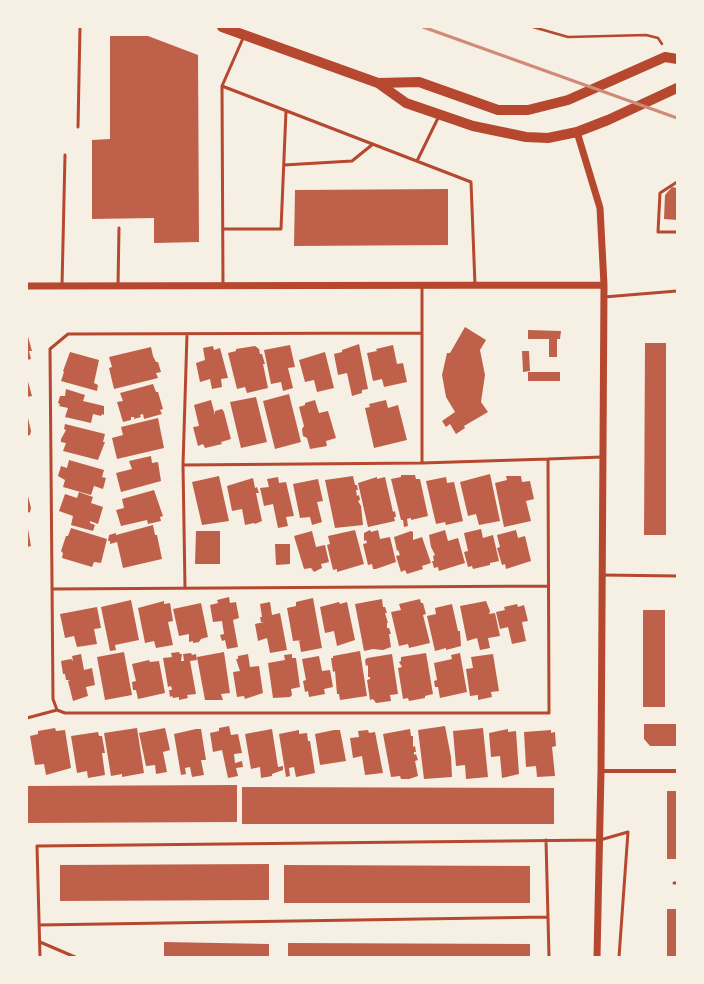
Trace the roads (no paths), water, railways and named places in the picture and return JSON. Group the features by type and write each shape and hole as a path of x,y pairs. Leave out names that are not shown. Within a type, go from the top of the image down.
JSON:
{"main road":[{"path":"222,27 378,83 406,103 473,126 526,137 548,138 577,132 608,120 677,88"},
{"path":"378,83 419,82 498,110 528,110 568,100 665,57 677,59"}],"street":[{"path":"577,132 600,208 604,285 601,771 597,957"},
{"path":"27,286 604,285"},
{"path":"601,771 677,771"}],"lane":[{"path":"78,127 80,27"},
{"path":"223,286 222,86 244,35"},
{"path":"222,86 471,182 475,285"},
{"path":"223,229 280,229 286,111"},
{"path":"417,161 440,114"},
{"path":"284,165 352,160 373,144"},
{"path":"62,286 65,155"},
{"path":"677,182 660,193 658,232 677,232"},
{"path":"118,286 119,228"},
{"path":"422,285 422,463"},
{"path":"604,297 677,290"},
{"path":"58,710 53,699 50,349 68,334 421,333"},
{"path":"185,588 183,465 187,334"},
{"path":"183,465 422,463 603,457"},
{"path":"27,718 58,710 66,713 549,713 548,459"},
{"path":"602,576 677,576"},
{"path":"53,589 548,586"},
{"path":"40,957 37,846 600,840 628,832 619,957"},
{"path":"546,840 550,957"},
{"path":"39,925 548,917"},
{"path":"40,942 75,957"}],"railway":[{"path":"423,27 677,118"}]}
